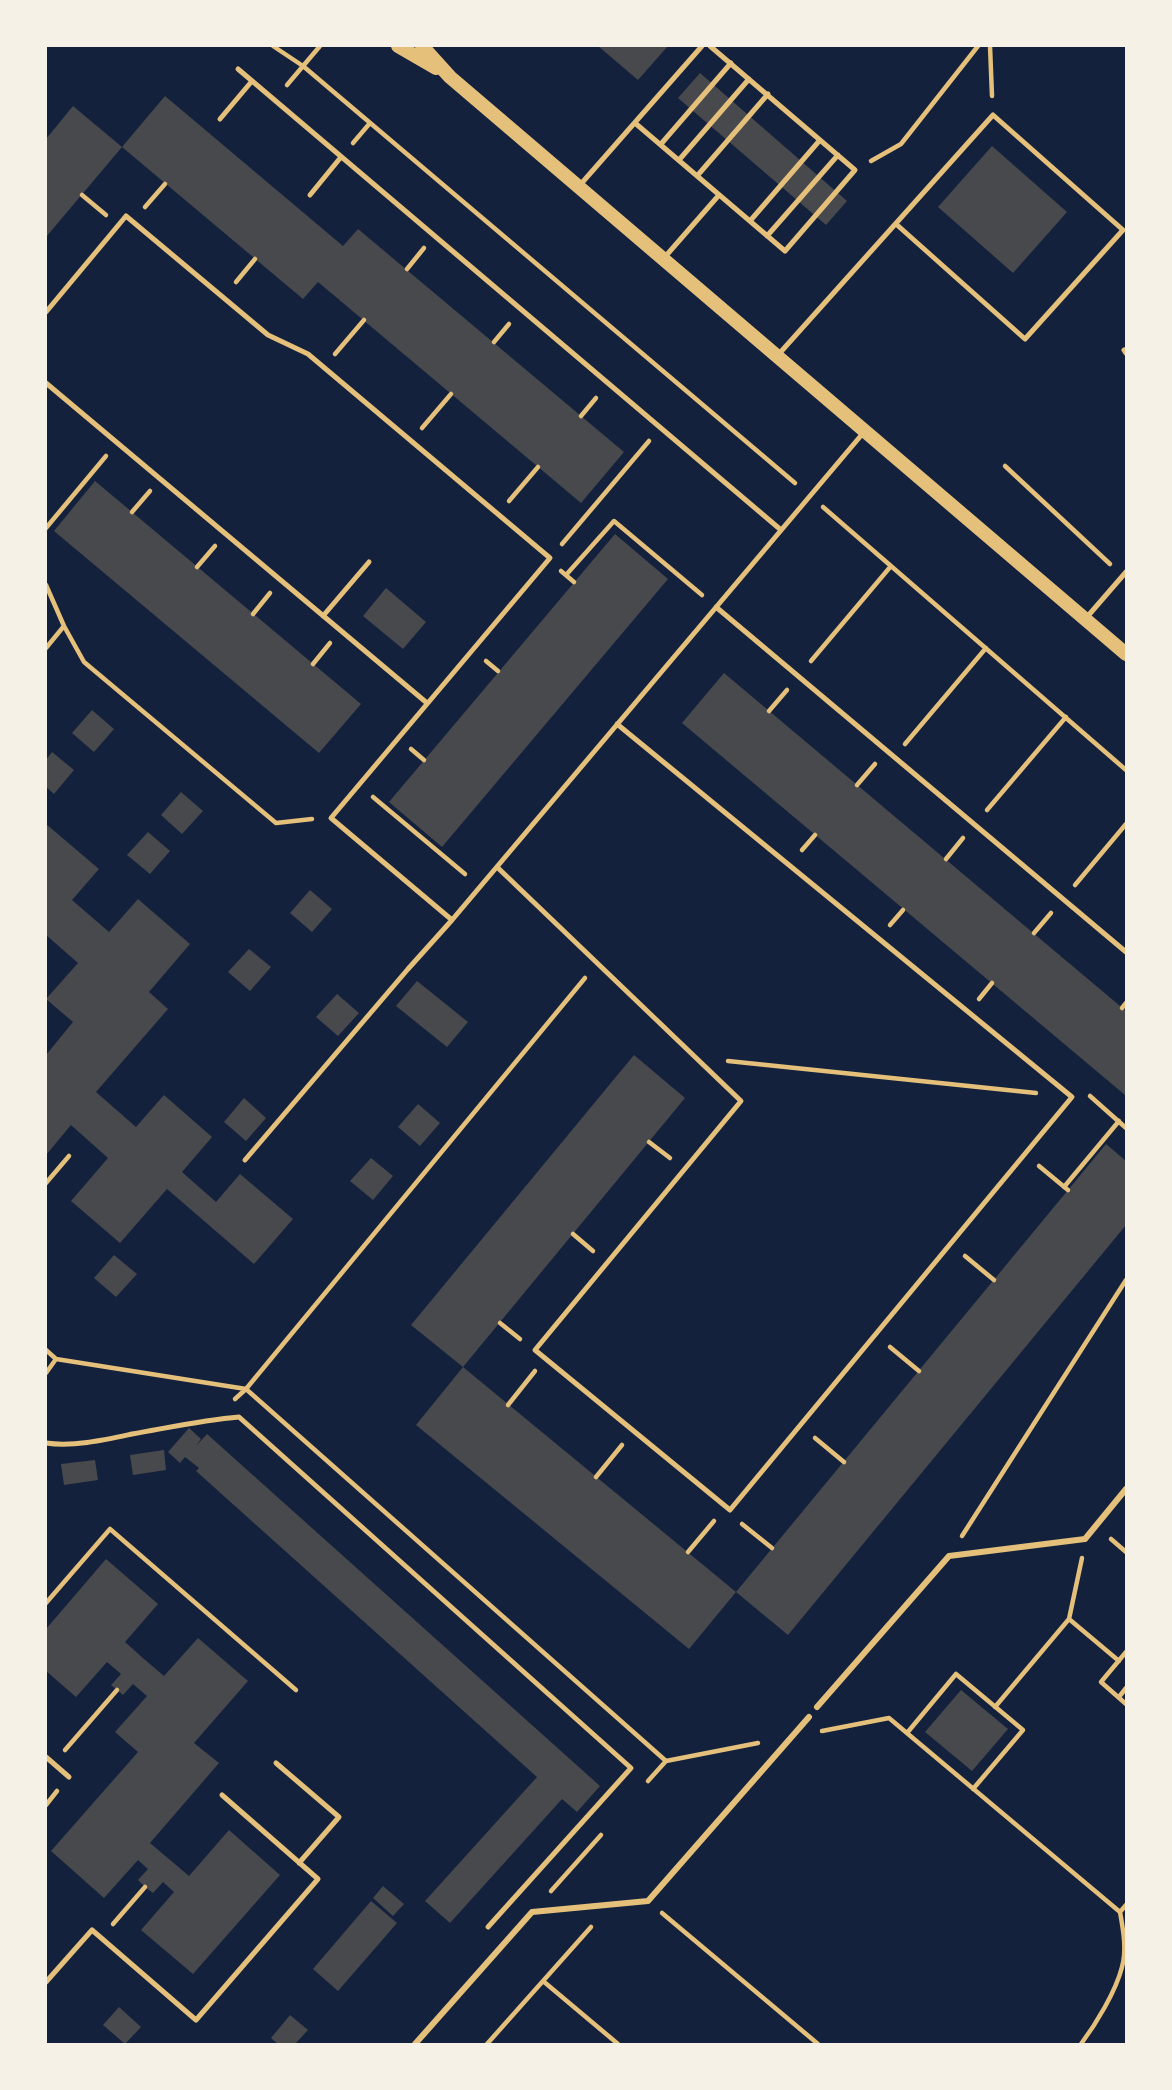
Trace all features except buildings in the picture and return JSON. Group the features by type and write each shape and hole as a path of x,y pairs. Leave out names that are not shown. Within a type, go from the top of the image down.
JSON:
{"main road":[{"path":"398,46 450,77"},
{"path":"422,46 450,77 1126,654"}],"street":[{"path":"817,1707 949,1556 1086,1539 1126,1489"},
{"path":"415,2045 532,1912 648,1901 809,1717"}],"lane":[{"path":"579,186 702,46"},
{"path":"635,123 785,251 855,170 710,46"},
{"path":"661,144 731,63"},
{"path":"238,69 781,530"},
{"path":"679,160 749,79"},
{"path":"220,119 252,81"},
{"path":"697,176 768,94"},
{"path":"778,355 993,115 1123,230 1025,339 896,224"},
{"path":"750,222 820,140"},
{"path":"767,236 838,155"},
{"path":"310,195 341,157"},
{"path":"664,258 719,195"},
{"path":"46,312 127,216 268,335 308,354 550,558 331,818 452,920"},
{"path":"46,383 427,703"},
{"path":"245,1160 452,920 866,430"},
{"path":"323,616 369,562"},
{"path":"1085,618 1125,574"},
{"path":"716,607 1126,952"},
{"path":"496,867 741,1101 536,1350 730,1510 1072,1097 617,724"},
{"path":"46,1443 58,1445 106,1439 213,1419 239,1417 631,1768 488,1927"},
{"path":"46,1757 69,1777"},
{"path":"276,1763 339,1817 299,1863"},
{"path":"46,1982 92,1930 196,2020 318,1880 222,1795"}],"path":[{"path":"274,46 303,66 810,495 1126,770"},
{"path":"303,66 320,46"},
{"path":"855,170 901,144 978,46"},
{"path":"990,46 993,115"},
{"path":"133,222 165,184"},
{"path":"82,195 95,206"},
{"path":"223,297 255,259"},
{"path":"324,367 364,320"},
{"path":"411,440 451,394"},
{"path":"550,558 660,427"},
{"path":"46,528 108,453"},
{"path":"1005,466 1125,574"},
{"path":"498,514 538,467"},
{"path":"132,512 151,489"},
{"path":"574,582 566,575 614,521 716,607"},
{"path":"197,567 217,544"},
{"path":"798,676 891,566"},
{"path":"46,585 84,662 276,823 331,818"},
{"path":"253,614 272,591"},
{"path":"46,648 64,626"},
{"path":"313,664 332,641"},
{"path":"894,757 986,648"},
{"path":"482,658 498,671"},
{"path":"769,710 780,697"},
{"path":"946,859 1066,717"},
{"path":"407,746 424,760"},
{"path":"858,785 869,772"},
{"path":"359,785 480,887"},
{"path":"1034,933 1126,824"},
{"path":"800,853 815,835"},
{"path":"888,927 903,910"},
{"path":"246,1389 597,964"},
{"path":"977,1002 992,983"},
{"path":"697,1058 1093,1099"},
{"path":"1082,1090 1126,1128"},
{"path":"1085,1108 1093,1099"},
{"path":"1038,1166 1066,1189 1119,1121"},
{"path":"649,1142 670,1158 678,1149"},
{"path":"46,1183 69,1156"},
{"path":"1030,1175 1046,1156"},
{"path":"573,1234 593,1251"},
{"path":"585,1261 601,1240"},
{"path":"956,1265 972,1245"},
{"path":"964,1255 994,1280"},
{"path":"949,1556 1126,1280"},
{"path":"500,1323 520,1339"},
{"path":"515,1345 528,1329"},
{"path":"880,1356 897,1336"},
{"path":"889,1346 919,1371"},
{"path":"46,1350 56,1359 246,1389 666,1761"},
{"path":"46,1373 56,1359"},
{"path":"527,1364 545,1379"},
{"path":"508,1405 536,1371"},
{"path":"822,1427 813,1437 844,1462"},
{"path":"596,1477 624,1443 614,1435"},
{"path":"688,1552 716,1519 725,1526"},
{"path":"734,1534 742,1524 772,1548"},
{"path":"46,1603 110,1529 296,1690"},
{"path":"995,1707 1069,1619 1086,1539"},
{"path":"1069,1619 1119,1661"},
{"path":"1126,1652 1101,1682 1126,1704"},
{"path":"907,1733 956,1674 1023,1730 973,1789"},
{"path":"1119,1697 1126,1688"},
{"path":"77,1736 117,1690"},
{"path":"889,1718 1120,1912 1125,1936 1122,1966 1106,2004 1081,2045"},
{"path":"101,1938 145,1887"},
{"path":"648,1901 818,2045"},
{"path":"487,2045 611,1905"},
{"path":"1120,1912 1126,1905"},
{"path":"543,1981 618,2045"}]}
